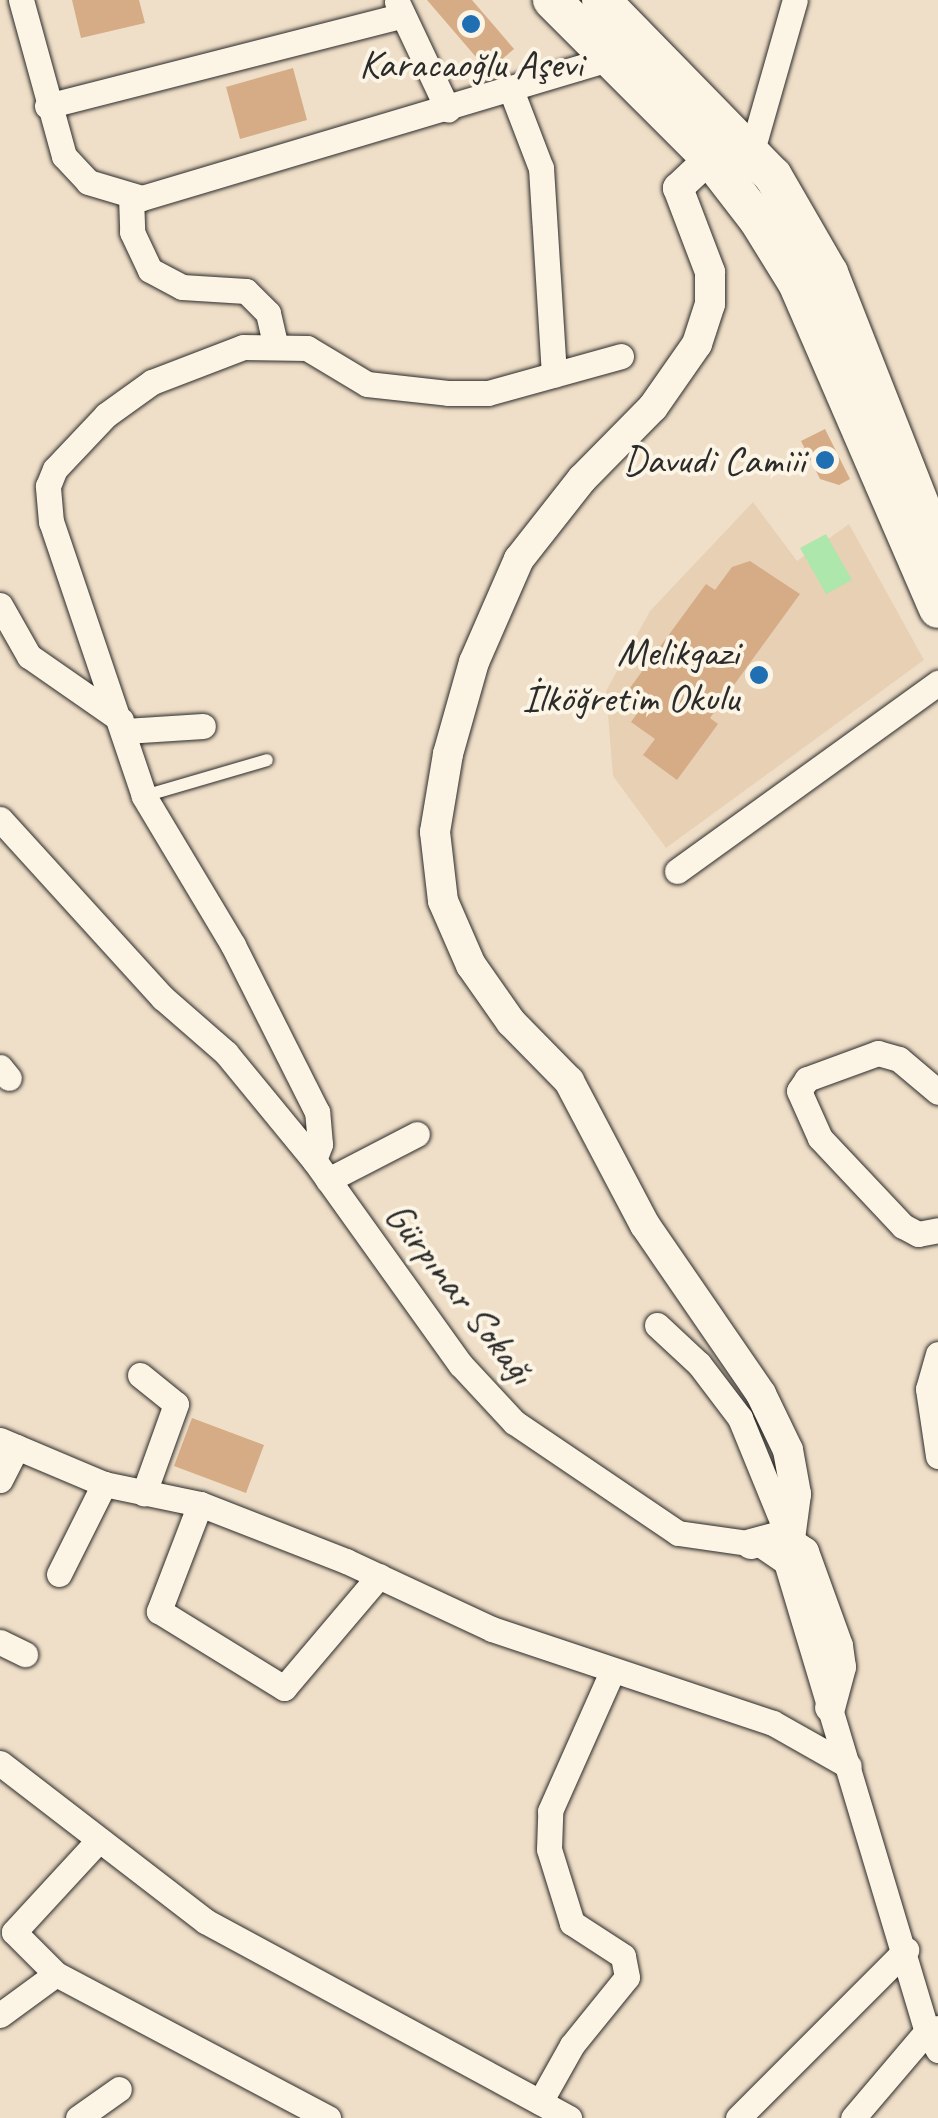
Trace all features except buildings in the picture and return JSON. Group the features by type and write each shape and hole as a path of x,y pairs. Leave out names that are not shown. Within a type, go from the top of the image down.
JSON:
{"main road":[{"path":"552,0 605,60 710,158 798,283 938,609"},
{"path":"601,0 773,176 829,272 938,550"}],"street":[{"path":"20,0 46,106 74,170 88,182 131,196 448,110 605,60"},
{"path":"751,154 795,0"},
{"path":"46,106 400,8 448,110"},
{"path":"511,90 542,168 554,375"},
{"path":"710,158 678,188 710,272 710,304 698,344 653,407 582,480 520,559 474,662 448,754 435,832 443,901 470,965 510,1022 570,1080 646,1225 761,1394 788,1450 796,1494 774,1546"},
{"path":"131,196 135,242 150,270 182,287 246,291 268,313 275,343"},
{"path":"417,1134 321,1170 318,1112 233,946 144,796 51,522 47,504 55,469 106,415 152,382 203,358 275,343 307,348 367,384 409,392 488,393 621,356"},
{"path":"0,605 29,656 123,726 203,726"},
{"path":"677,871 938,684"},
{"name":"Gürpınar Sokağı","path":"2,826 163,998 226,1053 321,1170 461,1365 514,1422 678,1533 774,1546"},
{"path":"938,1092 899,1059 878,1052 807,1079 799,1092 833,1155 903,1226 918,1234 938,1230"},
{"path":"657,1325 699,1364 740,1418 774,1546"},
{"path":"938,1354 928,1389 938,1456"},
{"path":"140,1376 176,1404 144,1493"},
{"path":"0,1480 8,1443 104,1484 200,1504 379,1576 492,1628 612,1672 774,1723 849,1766"},
{"path":"59,1574 104,1484"},
{"path":"200,1504 159,1611 284,1688 379,1576"},
{"path":"774,1546 804,1552 838,1646 838,1688 830,1708 934,2036 853,2118"},
{"path":"0,1642 25,1654"},
{"path":"540,2102 572,2045 627,1977 623,1956 572,1922 550,1849 550,1811 612,1672"},
{"path":"0,1763 96,1842 205,1921 569,2118"},
{"path":"96,1842 14,1932 56,1974 328,2118"},
{"path":"738,2118 906,1950"},
{"path":"0,2015 56,1974"},
{"path":"78,2118 118,2089"}],"lane":[{"path":"144,796 267,760"}],"shaded area":[{"name":"Melikgazi İlköğretim Okulu","path":"753,502 797,561 849,524 924,660 666,848 613,776 606,691 650,611"}],"green space":[{"path":"826,534 852,580 826,594 800,548"}],"place":[{"name":"Karacaoğlu Aşevi","path":"471,24"},
{"name":"Davudi Camiii","path":"825,460"},
{"name":"Melikgazi İlköğretim Okulu","path":"759,675"}]}
